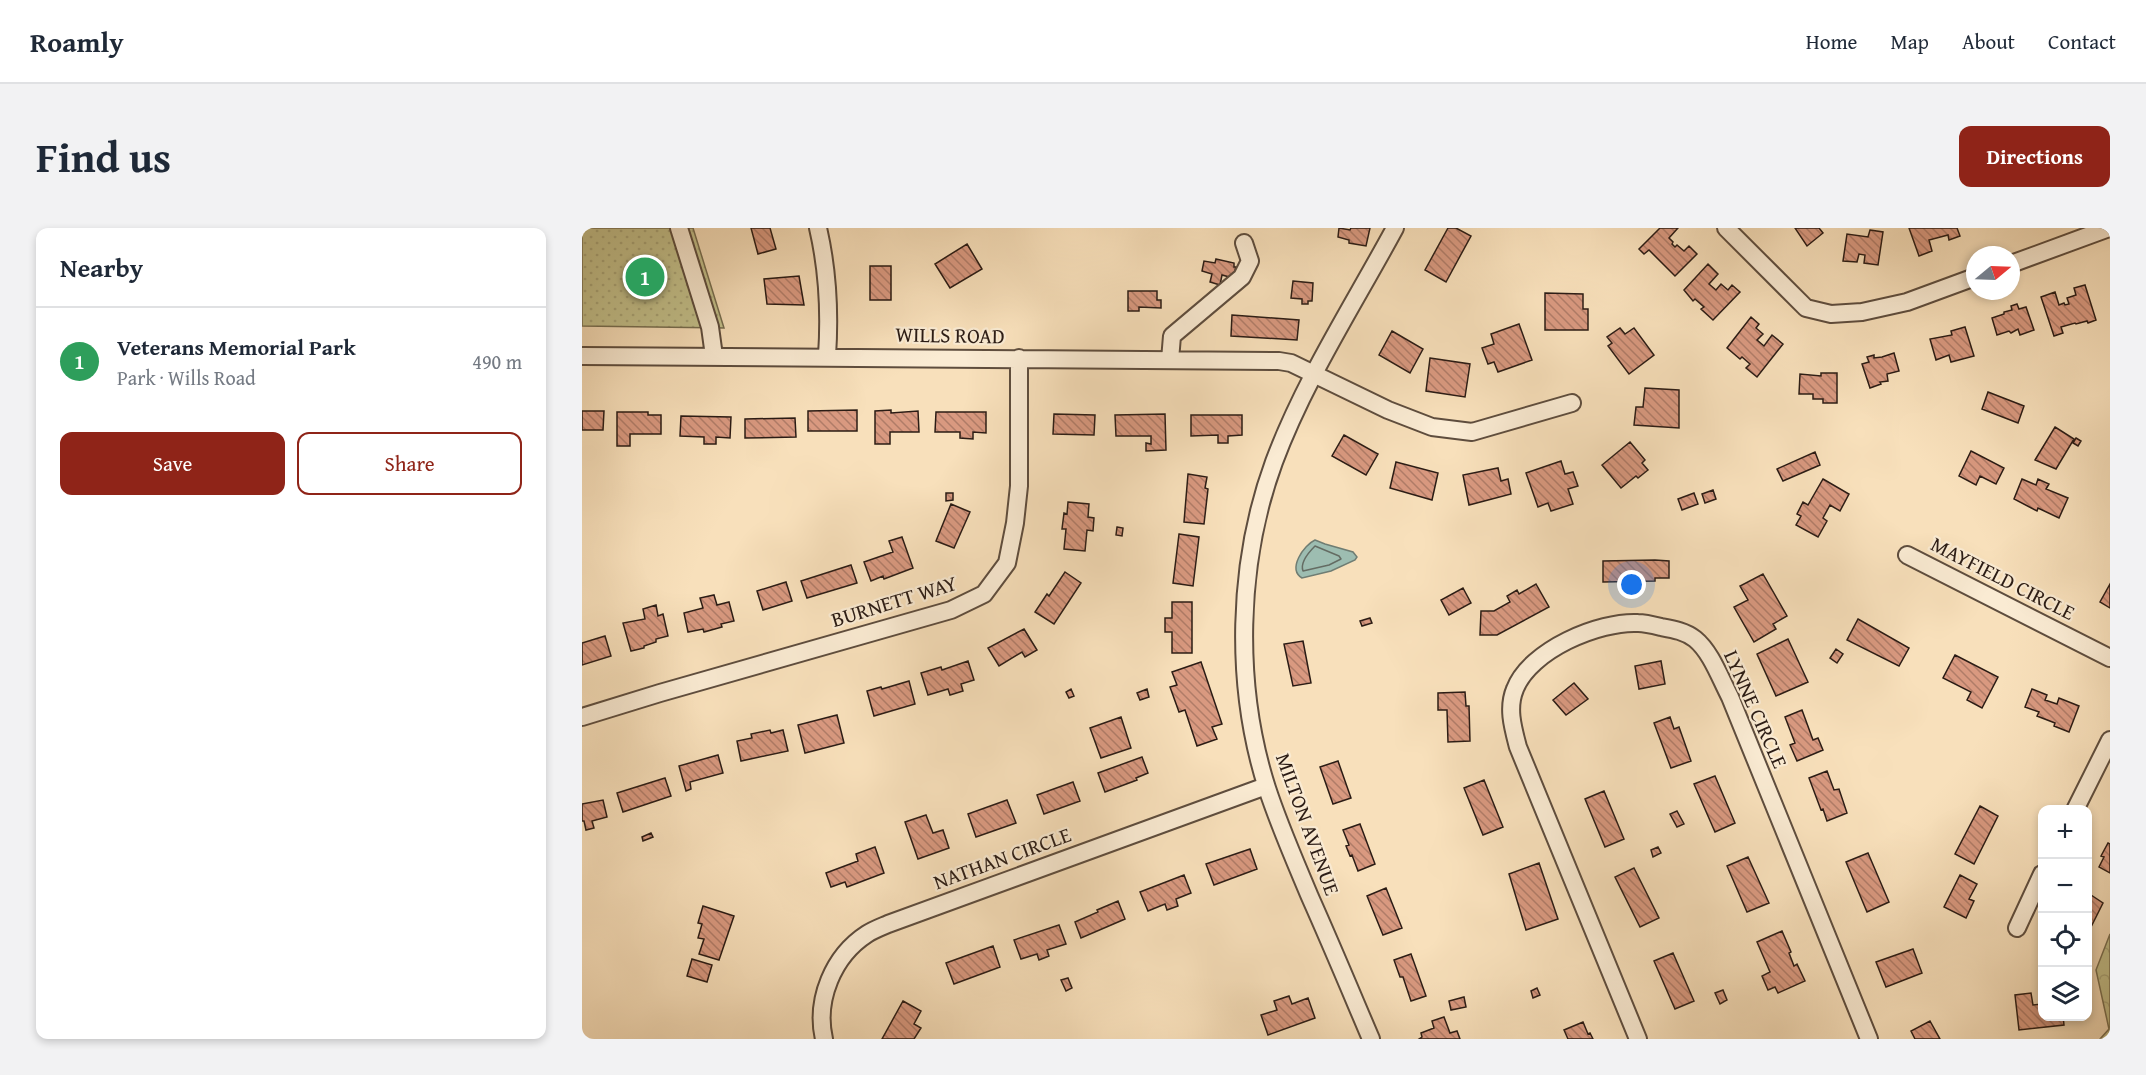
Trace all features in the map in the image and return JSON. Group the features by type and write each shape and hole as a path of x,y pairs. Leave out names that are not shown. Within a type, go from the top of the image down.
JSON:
{"street":[{"path":"679,228 710,327 714,356"},
{"path":"818,228 828,286 827,356"},
{"name":"MILTON AVENUE","path":"1371,1039 1284,836 1266,786 1253,732 1246,678 1245,623 1249,569 1259,515 1274,463 1294,415 1315,374 1395,228"},
{"path":"1726,228 1806,308 1831,314 1862,312 1907,302 1966,280"},
{"path":"2020,261 2109,228"},
{"path":"1170,360 1172,336 1242,277 1250,261 1244,243"},
{"name":"WILLS ROAD","path":"582,356 1279,361 1291,363 1388,410 1432,427 1472,432 1572,402"},
{"name":"BURNETT WAY","path":"582,717 951,610 984,594 1006,563 1015,523 1019,486 1019,358"},
{"name":"MAYFIELD CIRCLE","path":"1907,555 2110,658"},
{"name":"LYNNE CIRCLE","path":"1638,1039 1518,747 1511,722 1515,689 1526,671 1545,652 1606,626 1637,623 1678,630 1695,639 1707,654 1730,697 1869,1039"},
{"path":"2078,805 2110,740"},
{"name":"NATHAN CIRCLE","path":"824,1039 822,1010 826,989 834,970 847,951 866,935 888,924 1266,786"},
{"path":"2017,928 2038,884"}],"green space":[{"path":"582,228 693,228 724,328 582,326"},
{"path":"2110,934 2110,1039 2100,1039 2109,1029 2096,970"}],"water":[{"path":"1315,540 1353,552 1357,557 1331,571 1302,578 1296,569 1297,563 1302,552"}],"building":[{"path":"751,228 770,228 776,249 758,254"},
{"path":"1339,228 1350,230 1351,228 1370,228 1366,246 1349,243 1349,240 1338,237"},
{"path":"1448,228 1456,228 1471,236 1446,282 1425,270"},
{"path":"1660,228 1678,228 1669,238 1672,244 1684,251 1689,246 1697,254 1675,276 1649,250 1644,254 1639,249"},
{"path":"1795,228 1819,228 1823,233 1807,246"},
{"path":"1909,228 1957,228 1960,236 1949,240 1948,235 1929,240 1932,251 1919,256"},
{"path":"1870,230 1883,232 1878,265 1864,263 1865,255 1859,254 1857,262 1843,261 1847,234 1868,237"},
{"path":"967,244 982,269 950,288 935,264"},
{"path":"1216,259 1234,263 1236,267 1233,278 1222,275 1220,285 1210,282 1212,274 1202,271 1204,261 1215,263"},
{"path":"1708,264 1718,274 1709,284 1716,290 1721,284 1728,290 1732,285 1740,292 1713,320 1701,309 1704,307 1695,299 1693,301 1684,290"},
{"path":"870,266 891,266 891,300 870,300"},
{"path":"799,276 804,305 767,304 764,279"},
{"path":"1293,281 1313,283 1312,301 1302,304 1302,299 1291,298"},
{"path":"2085,285 2096,320 2061,327 2063,333 2054,336 2041,297 2055,292 2059,305 2069,304 2067,298 2076,295 2074,288"},
{"path":"1128,291 1157,291 1157,300 1161,300 1161,308 1139,307 1139,311 1128,311"},
{"path":"1545,293 1583,294 1583,309 1588,309 1588,330 1545,330"},
{"path":"2017,304 2019,309 2026,307 2034,330 2020,335 2018,329 2011,333 2009,331 1997,335 1992,318 2012,310 2011,306"},
{"path":"1232,315 1299,320 1297,340 1231,336"},
{"path":"1751,317 1759,324 1756,328 1763,334 1757,340 1764,346 1772,335 1783,344 1757,377 1746,368 1750,364 1727,348"},
{"path":"1519,324 1532,360 1498,372 1494,362 1488,364 1482,348 1494,344 1491,334"},
{"path":"1965,327 1974,356 1951,362 1949,355 1936,360 1930,339 1952,335 1951,331"},
{"path":"1620,328 1625,334 1634,328 1654,355 1629,374 1608,346 1612,343 1607,337"},
{"path":"1392,331 1423,349 1410,373 1379,355"},
{"path":"1894,353 1899,371 1887,374 1888,381 1880,382 1881,384 1870,388 1862,364 1869,362 1867,357 1874,355 1874,358 1882,357"},
{"path":"1430,358 1470,364 1465,397 1426,391"},
{"path":"1821,373 1837,373 1837,403 1823,403 1823,399 1813,399 1813,394 1799,394 1800,374 1821,376"},
{"path":"1645,388 1679,390 1679,428 1634,425 1636,407 1643,407"},
{"path":"1988,392 2024,406 2018,423 1982,409"},
{"path":"857,410 857,431 808,431 808,411"},
{"path":"891,410 891,413 918,411 919,432 890,432 890,444 875,444 875,411"},
{"path":"582,411 604,411 603,430 582,430"},
{"path":"617,412 648,412 648,415 661,415 661,434 630,434 630,446 617,446"},
{"path":"936,412 986,412 986,433 973,432 973,439 960,438 960,432 935,432"},
{"path":"1054,414 1095,415 1094,435 1053,434"},
{"path":"1165,414 1166,450 1146,451 1146,443 1151,444 1151,436 1116,436 1115,415"},
{"path":"1191,415 1242,415 1242,435 1228,436 1228,443 1218,443 1218,435 1191,436"},
{"path":"681,416 731,417 730,438 716,437 716,444 704,444 704,437 680,436"},
{"path":"795,418 796,437 745,438 745,419"},
{"path":"2055,427 2074,439 2056,469 2035,460"},
{"path":"1344,435 1378,454 1366,475 1332,456"},
{"path":"2076,438 2081,441 2078,446 2073,443"},
{"path":"1630,442 1645,460 1642,463 1648,470 1621,488 1602,465"},
{"path":"1971,451 2004,468 1996,484 1980,476 1976,485 1959,476"},
{"path":"1815,452 1820,465 1783,481 1777,469"},
{"path":"1561,461 1565,474 1573,472 1578,486 1568,489 1573,504 1551,511 1548,503 1538,507 1526,473"},
{"path":"1396,462 1438,473 1432,500 1390,488"},
{"path":"1498,468 1501,481 1508,479 1511,494 1469,505 1463,475"},
{"path":"1188,474 1207,477 1204,524 1184,522"},
{"path":"1823,479 1849,494 1840,511 1830,505 1823,518 1827,521 1818,537 1796,525 1801,516 1797,514 1803,502 1808,505"},
{"path":"2022,479 2036,485 2038,479 2049,484 2046,489 2068,498 2059,518 2038,508 2037,511 2014,499"},
{"path":"1713,490 1716,499 1705,503 1702,494"},
{"path":"946,493 953,493 953,500 946,501"},
{"path":"1694,493 1698,504 1682,510 1678,499"},
{"path":"1068,502 1089,504 1088,517 1094,518 1093,531 1087,530 1085,551 1064,549 1066,529 1062,529"},
{"path":"951,504 970,512 954,548 936,541"},
{"path":"1117,527 1123,528 1122,536 1116,535"},
{"path":"1179,534 1199,537 1193,586 1173,583"},
{"path":"902,537 913,568 884,579 883,576 871,581 864,562 893,552 889,541"},
{"path":"1603,561 1669,561 1669,578 1655,578 1655,581 1603,582"},
{"path":"851,565 857,583 807,598 801,581"},
{"path":"1065,572 1081,583 1054,624 1035,612"},
{"path":"1763,574 1787,616 1773,624 1776,629 1754,642 1734,607 1748,600 1740,586"},
{"path":"786,582 792,601 763,610 757,591"},
{"path":"1536,584 1549,607 1497,635 1480,635 1481,611 1494,611 1510,602 1507,596 1517,590 1519,594"},
{"path":"2110,584 2110,608 2100,602"},
{"path":"1463,588 1471,603 1449,615 1441,600"},
{"path":"714,595 717,605 729,602 734,621 704,632 703,629 688,632 684,613 703,608 700,598"},
{"path":"1172,602 1192,602 1192,653 1172,653 1172,632 1165,632 1165,618 1172,618"},
{"path":"656,605 658,616 663,614 668,636 656,639 656,642 644,648 631,651 623,623 645,619 643,609"},
{"path":"1370,618 1372,623 1362,626 1360,621"},
{"path":"1858,619 1909,648 1899,666 1847,640"},
{"path":"1024,629 1037,650 1025,657 1022,652 999,666 988,648"},
{"path":"605,636 611,656 582,665 582,643"},
{"path":"1788,639 1808,682 1776,696 1757,654"},
{"path":"1303,641 1311,683 1293,686 1284,644"},
{"path":"1836,649 1843,654 1837,663 1830,658"},
{"path":"1955,655 1998,677 1982,708 1967,700 1971,692 1943,678"},
{"path":"968,661 974,680 961,684 963,691 950,695 948,689 928,695 921,673 941,667 942,670"},
{"path":"1661,661 1665,684 1639,689 1635,666"},
{"path":"1201,662 1222,724 1212,727 1217,739 1197,746 1185,710 1179,712 1170,687 1177,685 1172,672"},
{"path":"909,681 915,704 874,716 867,691"},
{"path":"1574,683 1588,699 1566,715 1553,700"},
{"path":"1071,689 1074,696 1069,698 1066,692"},
{"path":"1147,689 1149,697 1140,700 1137,693"},
{"path":"2032,689 2047,695 2045,700 2057,704 2059,698 2079,706 2069,732 2037,716 2039,712 2025,707"},
{"path":"1465,692 1466,706 1469,706 1470,741 1448,742 1447,710 1438,710 1438,693"},
{"path":"1802,710 1813,740 1818,738 1823,750 1797,761 1790,745 1795,743 1785,717"},
{"path":"837,715 844,743 805,753 798,725"},
{"path":"1121,717 1131,748 1101,758 1090,728"},
{"path":"1670,717 1674,729 1679,727 1691,761 1671,768 1654,723"},
{"path":"770,730 771,733 783,730 788,751 741,761 737,741 752,738 751,734"},
{"path":"718,755 723,773 690,782 691,789 686,791 679,766"},
{"path":"1142,757 1148,773 1136,778 1137,780 1105,792 1098,773"},
{"path":"1338,761 1351,798 1333,804 1320,767"},
{"path":"1827,771 1834,790 1839,789 1847,813 1827,821 1809,778"},
{"path":"1715,776 1735,823 1715,832 1694,784"},
{"path":"665,778 671,796 623,812 617,793"},
{"path":"1484,780 1503,827 1483,835 1464,788"},
{"path":"1073,782 1080,801 1044,814 1037,795"},
{"path":"1604,791 1624,839 1605,847 1585,799"},
{"path":"603,800 607,817 592,821 594,828 586,830 584,821 582,821 582,804"},
{"path":"1007,800 1016,823 976,837 968,814"},
{"path":"1980,806 1998,816 1974,864 1955,854"},
{"path":"1677,811 1684,824 1677,827 1670,814"},
{"path":"926,815 933,833 943,830 949,848 918,859 905,822"},
{"path":"1360,824 1375,864 1358,871 1346,846 1349,845 1343,830"},
{"path":"651,833 653,837 643,841 642,837"},
{"path":"2108,843 2110,844 2110,873 2099,867 2104,857 2101,856"},
{"path":"875,847 884,873 847,887 845,882 831,887 826,873 858,861 856,854"},
{"path":"1658,847 1661,853 1653,857 1651,850"},
{"path":"1250,849 1257,869 1214,885 1206,864"},
{"path":"1868,853 1889,902 1867,912 1846,862"},
{"path":"1748,857 1769,903 1747,912 1727,866"},
{"path":"1539,863 1558,919 1526,930 1509,874"},
{"path":"1634,868 1659,918 1640,927 1615,877"},
{"path":"1184,875 1191,893 1176,899 1178,906 1167,910 1165,904 1148,911 1140,892"},
{"path":"1960,875 1977,884 1969,899 1974,901 1966,918 1944,907"},
{"path":"1386,888 1402,928 1383,935 1367,896"},
{"path":"2092,896 2103,903 2092,925"},
{"path":"1118,901 1125,919 1081,938 1075,922"},
{"path":"703,906 734,916 719,960 699,954 704,939 698,938 702,924 698,923"},
{"path":"1059,925 1066,944 1047,950 1049,956 1039,960 1037,954 1021,959 1014,940"},
{"path":"1782,931 1794,966 1797,964 1805,981 1778,993 1775,987 1768,990 1762,976 1770,972 1757,942"},
{"path":"993,946 1000,967 954,984 946,963"},
{"path":"1913,949 1922,973 1886,987 1876,962"},
{"path":"1673,953 1694,1001 1675,1009 1654,961"},
{"path":"1411,954 1426,996 1411,1001 1403,977 1400,977 1394,960"},
{"path":"692,959 712,965 707,982 687,976"},
{"path":"1068,978 1072,988 1066,991 1061,980"},
{"path":"1537,988 1540,995 1533,998 1531,991"},
{"path":"1723,990 1727,1000 1720,1004 1715,993"},
{"path":"2031,993 2033,1005 2038,1004 2038,1021 2064,1021 2064,1025 2019,1030 2015,995"},
{"path":"1289,996 1292,1004 1308,998 1315,1018 1268,1035 1261,1015 1277,1010 1274,1001"},
{"path":"1464,997 1466,1007 1451,1010 1449,1001"},
{"path":"903,1001 921,1011 914,1024 921,1028 914,1039 882,1039"},
{"path":"1444,1017 1450,1033 1457,1031 1460,1039 1419,1039 1422,1037 1421,1033 1434,1028 1432,1021"},
{"path":"1930,1021 1940,1039 1915,1039 1911,1031"},
{"path":"1583,1022 1593,1039 1568,1039 1564,1030"}],"place":[{"name":"Veterans Memorial Park","path":"645,277"}]}
